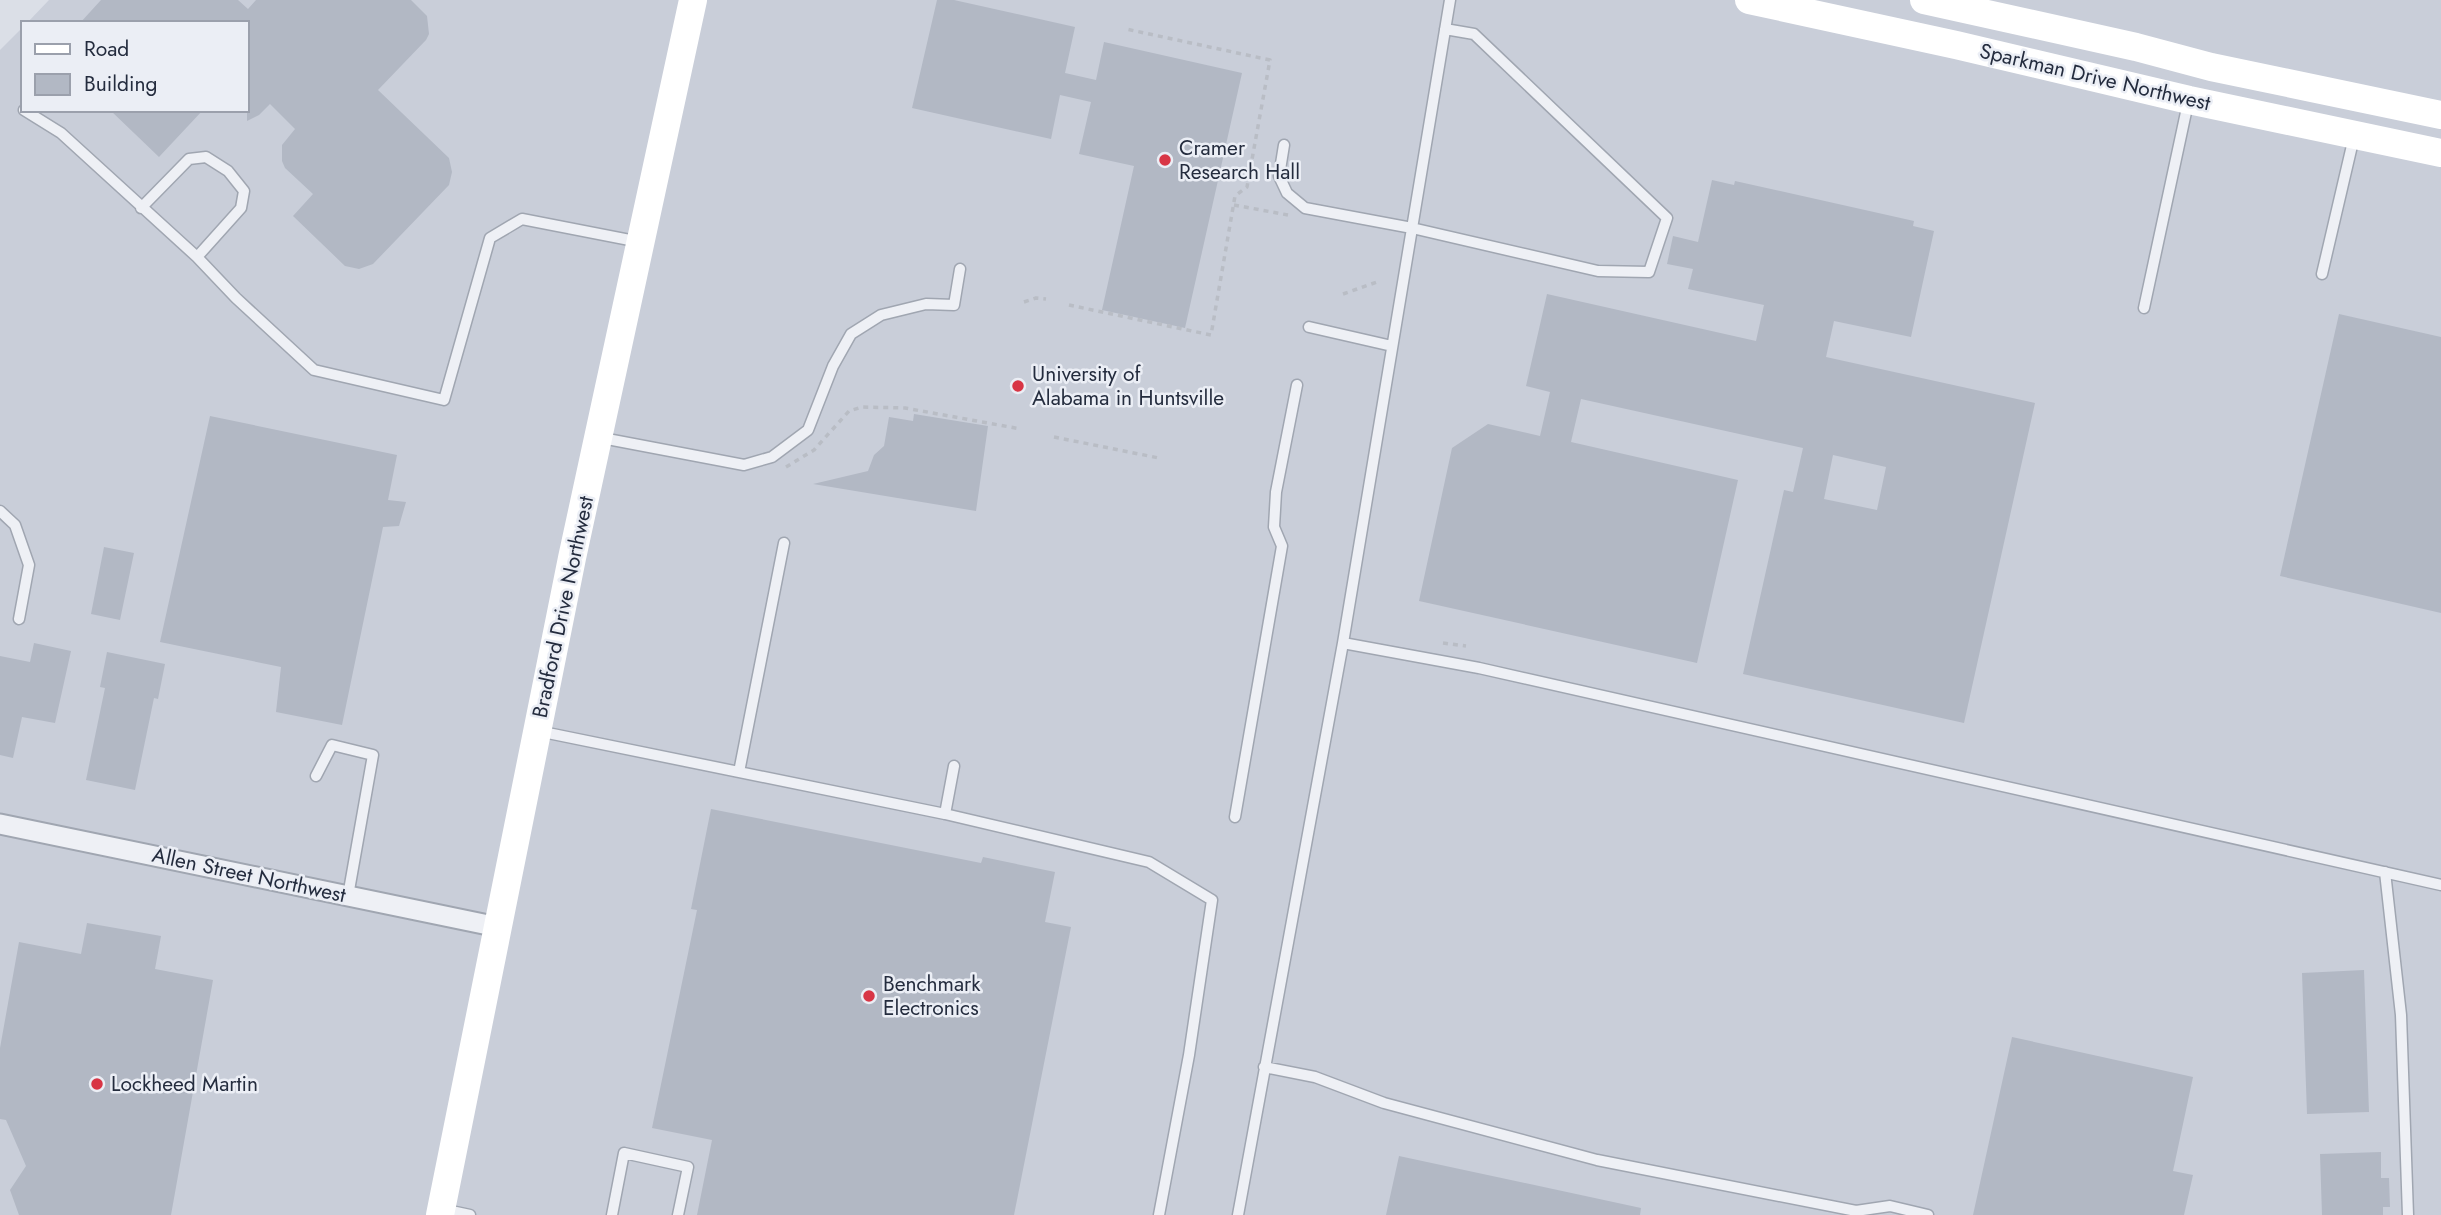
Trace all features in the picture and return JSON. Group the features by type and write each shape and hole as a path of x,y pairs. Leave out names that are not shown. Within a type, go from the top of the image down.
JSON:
{"main road":[{"name":"Bradford Drive Northwest","path":"441,1212 537,730 693,0"},
{"name":"Sparkman Drive Northwest","path":"1749,0 2189,100 2441,153"},
{"name":"Sparkman Drive Northwest","path":"1924,0 2136,47 2211,67 2441,115"}],"street":[{"name":"Allen Street Northwest","path":"0,824 498,927"}],"lane":[{"path":"1238,1215 1343,643 1450,0"},
{"path":"1284,145 1279,176 1287,194 1305,208 1412,228 1598,271 1649,272 1667,218 1474,34 1445,29"},
{"path":"2144,308 2189,100"},
{"path":"27,112 61,133 197,257 236,298 314,370 444,400 490,238 522,219 640,242"},
{"path":"2322,274 2354,136"},
{"path":"141,208 189,159 206,157 228,171 244,191 241,208 197,257"},
{"path":"598,437 744,465 772,457 808,430 833,366 852,334 881,315 926,304 954,305 960,269"},
{"path":"1309,327 1392,346"},
{"path":"1235,817 1282,546 1274,527 1276,492 1297,384"},
{"path":"0,511 15,525 29,565 19,619"},
{"path":"739,772 784,543"},
{"path":"1343,643 1479,668 2441,885"},
{"path":"537,730 945,814 1149,862 1212,900 1189,1055 1159,1215"},
{"path":"316,776 332,745 373,755 348,896"},
{"path":"945,814 954,766"},
{"path":"2385,873 2401,1015 2408,1215"},
{"path":"1264,1067 1315,1077 1384,1102 1597,1160 1855,1213 1890,1206 1928,1215"},
{"path":"612,1215 624,1153 688,1167 678,1215"},
{"path":"441,1212 470,1215"}],"path":[{"path":"1069,305 1211,335 1235,196 1247,187 1270,60 1126,29"},
{"path":"1234,205 1288,215"},
{"path":"1343,294 1377,282"},
{"path":"1024,302 1036,298 1046,299"},
{"path":"779,470 814,450 844,415 862,407 905,408 1021,429"},
{"path":"1054,436 1159,458"},
{"path":"1443,643 1466,646"}],"shaded area":[{"path":"49,0 2441,0 2441,1215 0,1215 0,50 21,29 21,112 248,112 248,21 29,21"}],"building":[{"path":"101,0 238,0 248,9 256,0 411,0 427,16 429,34 378,90 449,158 452,172 449,185 373,264 359,269 345,266 293,216 313,194 285,168 282,161 282,145 295,129 270,104 259,115 247,121 248,21 82,21"},
{"name":"Cramer Research Hall","path":"937,0 954,0 1075,27 1065,73 1096,80 1104,42 1242,73 1185,328 1102,310 1134,166 1079,154 1091,102 1060,95 1051,139 912,108"},
{"path":"112,112 201,112 159,157"},
{"path":"1712,180 1734,185 1735,181 1914,221 1913,226 1934,231 1911,337 1834,321 1826,357 2035,403 1964,723 1743,674 1784,490 1793,492 1803,448 1581,399 1571,442 1738,480 1697,663 1419,601 1452,448 1488,424 1540,436 1550,392 1526,386 1547,294 1756,341 1764,305 1688,289 1693,269 1667,264 1673,236 1698,242","holes":["1833,455 1886,467 1877,510 1824,499"]},
{"path":"2339,314 2441,337 2441,613 2280,576"},
{"path":"914,414 988,426 976,511 813,484 868,471 874,455 884,446 889,417 913,421"},
{"path":"210,416 397,455 388,500 406,502 399,526 383,527 342,725 276,712 281,667 160,642"},
{"path":"104,547 134,553 120,620 91,614"},
{"path":"34,643 71,651 55,723 22,717 13,758 0,755 0,656 30,662"},
{"path":"107,652 165,664 158,699 154,698 135,790 86,780 105,688 100,687"},
{"name":"Benchmark Electronics","path":"711,809 981,863 983,857 1055,872 1045,922 1071,927 1014,1215 697,1215 712,1140 652,1128 697,910 691,909"},
{"name":"Lockheed Martin","path":"87,923 161,936 155,969 213,980 171,1215 19,1215 10,1190 26,1166 6,1120 0,1119 0,1048 19,942 81,954"},
{"path":"2364,970 2369,1112 2307,1114 2302,973"},
{"path":"2012,1037 2193,1077 2173,1171 2193,1175 2184,1215 1973,1215"},
{"path":"2381,1152 2381,1178 2389,1178 2390,1207 2383,1207 2383,1215 2322,1215 2320,1154"},
{"path":"1399,1156 1641,1208 1640,1215 1386,1215"}],"place":[{"name":"Cramer Research Hall","path":"1165,160"},
{"name":"University of Alabama in Huntsville","path":"1018,386"},
{"name":"Benchmark Electronics","path":"869,996"},
{"name":"Lockheed Martin","path":"97,1084"}]}
